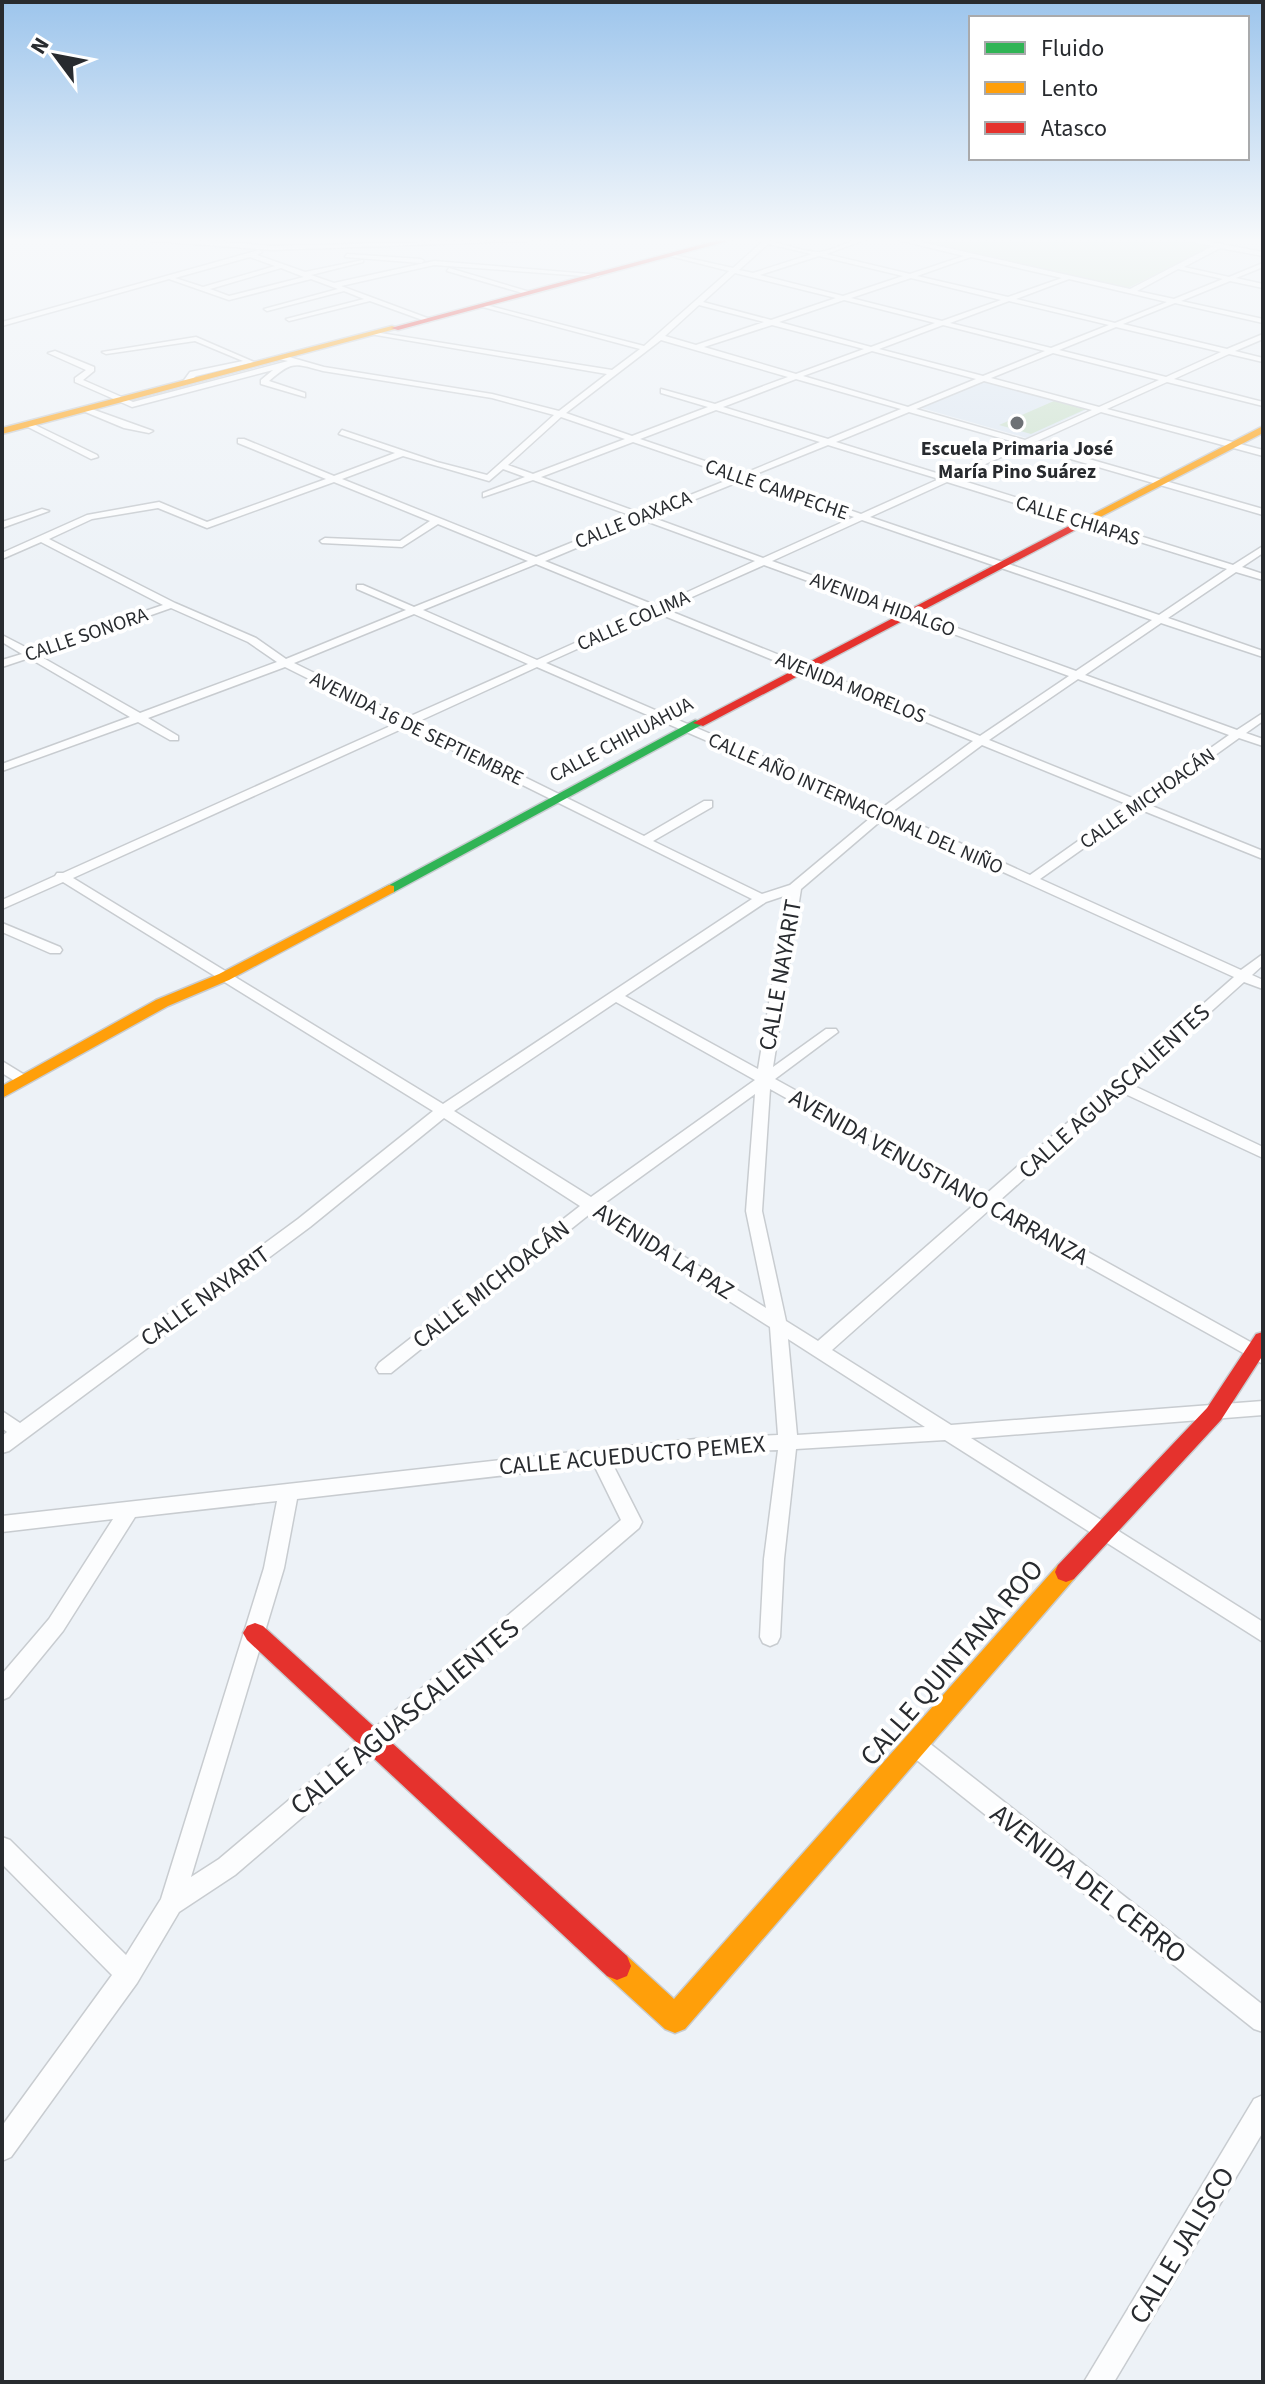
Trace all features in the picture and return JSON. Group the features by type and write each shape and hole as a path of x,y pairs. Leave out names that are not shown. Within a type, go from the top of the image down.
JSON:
{"street":[{"path":"106,352 125,349"},
{"path":"221,349 252,362"},
{"path":"52,353 91,369 78,380 132,405 326,349"},
{"path":"468,349 614,373"},
{"path":"342,432 489,478 560,414 643,349"},
{"path":"706,349 1263,512"},
{"path":"486,495 871,349"},
{"path":"873,349 1263,453"},
{"path":"1045,349 1263,404"},
{"name":"CALLE OAXACA","path":"2,768 284,662 1056,349"},
{"path":"1216,349 1263,360"},
{"name":"CALLE COLIMA","path":"2,905 1234,349"},
{"path":"2,431 186,383 252,362 286,362"},
{"path":"286,362 264,382 302,395"},
{"name":"CALLE CAMPECHE","path":"286,362 492,396 560,414 1263,654"},
{"name":"CALLE CHIAPAS","path":"664,391 1263,577"},
{"path":"86,409 149,431"},
{"path":"29,424 94,457"},
{"name":"CALLE CHIHUAHUA","path":"2,1093 162,1003 224,977 906,613 1263,429"},
{"name":"AVENIDA MORELOS","path":"241,441 1263,855"},
{"path":"2,556 90,517 159,505 207,525 404,453"},
{"name":"AVENIDA HIDALGO","path":"502,466 1263,743"},
{"path":"2,525 45,511"},
{"path":"325,541 402,544 438,520"},
{"name":"AVENIDA 16 DE SEPTIEMBRE","path":"42,539 171,605 252,640 284,662 761,899"},
{"name":"CALLE NAYARIT","path":"770,1637 774,1559 788,1442 778,1324 754,1211 763,1081 795,888 883,813 983,739 1263,549"},
{"name":"CALLE AÑO INTERNACIONAL DEL NIÑO","path":"360,587 883,813 1263,985"},
{"name":"CALLE SONORA","path":"2,664 171,605"},
{"path":"2,638 174,738"},
{"name":"CALLE MICHOACÁN","path":"1030,881 1263,716"},
{"path":"644,841 708,804"},
{"name":"AVENIDA LA PAZ","path":"61,876 443,1111 1263,1633"},
{"path":"761,899 795,888"},
{"name":"CALLE NAYARIT","path":"2,1446 304,1223 443,1111 761,899"},
{"path":"2,927 55,950"},
{"name":"CALLE AGUASCALIENTES","path":"820,1350 1122,1086 1263,958"},
{"name":"AVENIDA VENUSTIANO CARRANZA","path":"615,996 763,1081 1259,1349"},
{"name":"CALLE MICHOACÁN","path":"385,1368 591,1205 831,1032"},
{"path":"2,1066 23,1080"},
{"path":"1122,1086 1263,1153"},
{"name":"CALLE QUINTANA ROO","path":"372,1744 675,2019 1104,1529 1214,1414 1259,1349"},
{"name":"CALLE ACUEDUCTO PEMEX","path":"2,1524 696,1446 1214,1414 1263,1408"},
{"path":"2,1418 19,1432"},
{"name":"CALLE AGUASCALIENTES","path":"171,1904 227,1867 632,1522 599,1456"},
{"path":"2,2148 128,1974 171,1904 274,1568 289,1491"},
{"path":"2,1690 56,1625 130,1509"},
{"path":"255,1633 372,1744"},
{"name":"AVENIDA DEL CERRO","path":"916,1746 1263,2020"},
{"path":"2,1848 128,1974"},
{"name":"CALLE JALISCO","path":"1098,2382 1263,2108"}],"shaded area":[{"name":"Escuela Primaria José María Pino Suárez","path":"983,379 1090,408 1027,438 918,407"}],"green space":[{"path":"1054,401 1086,409 1031,434 999,425"}],"traffic: fast":[{"path":"389,889 699,723"}],"traffic: slow":[{"path":"2,431 314,349"},
{"path":"1073,527 1263,429"},
{"path":"2,1093 162,1003 224,977 389,889"},
{"path":"617,1966 675,2019 1066,1572"}],"traffic: jam":[{"path":"699,723 1073,527"},
{"path":"1066,1572 1214,1414 1263,1339"},
{"path":"255,1633 617,1966"}],"place":[{"name":"Escuela Primaria José María Pino Suárez","path":"1017,423"}]}
